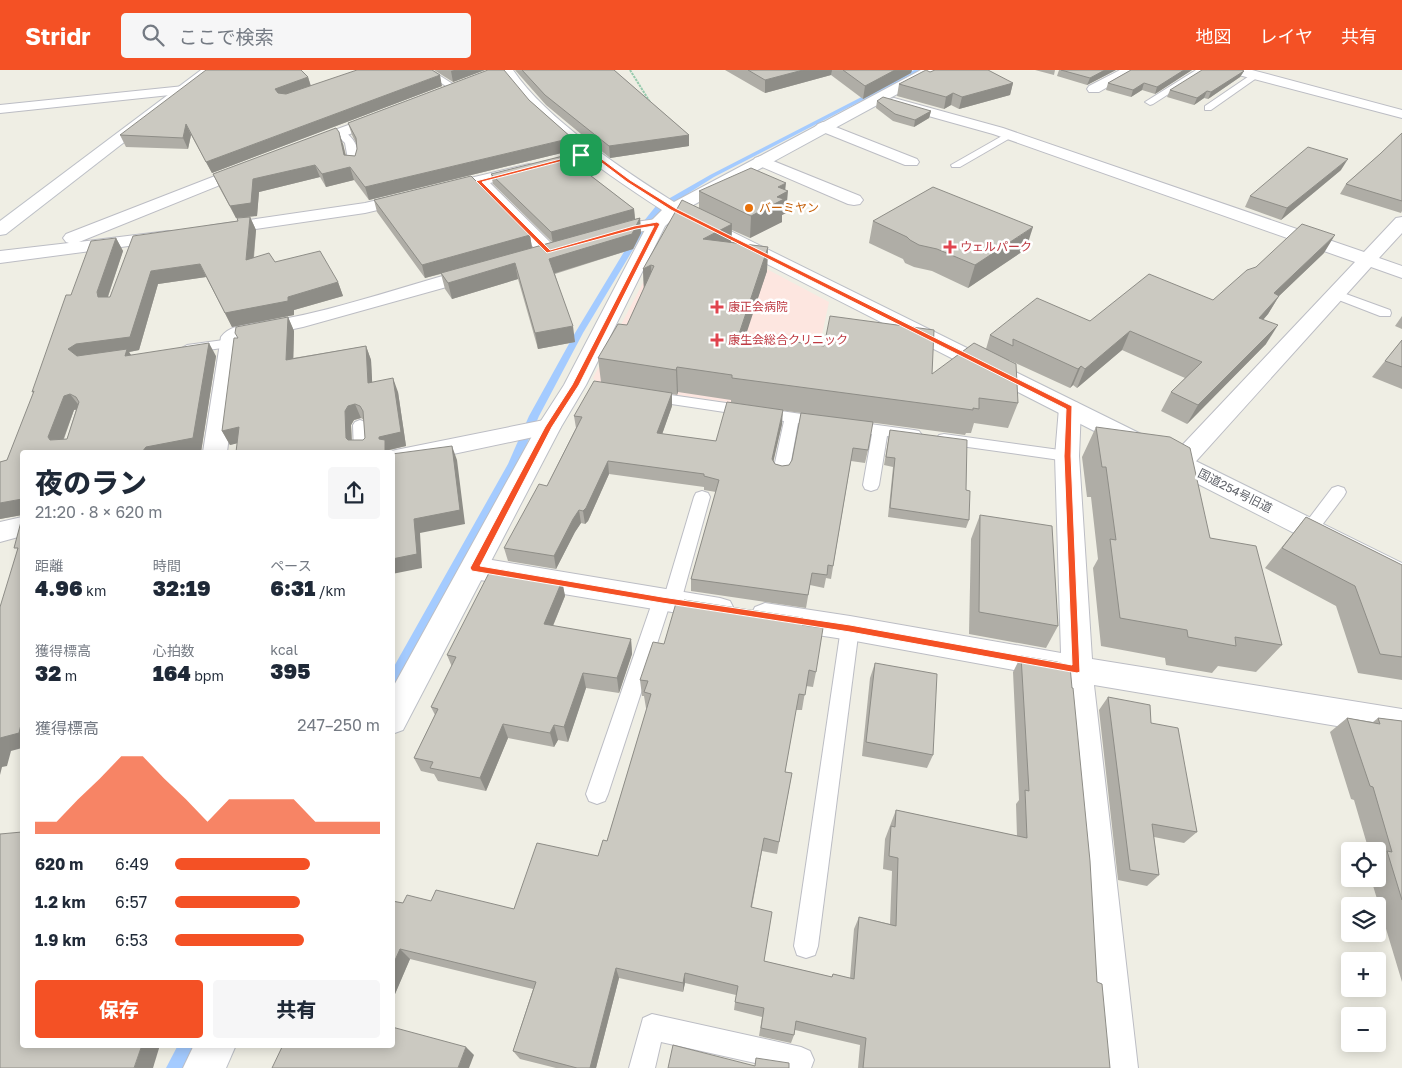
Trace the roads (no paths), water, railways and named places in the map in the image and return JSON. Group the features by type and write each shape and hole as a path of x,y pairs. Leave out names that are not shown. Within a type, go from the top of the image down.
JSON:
{"street":[{"path":"0,230 210,70"},
{"path":"395,714 549,427 585,387 657,224 673,209 931,70"},
{"path":"1094,89 1130,70"},
{"path":"1236,70 1402,114"},
{"name":"国道254号旧道","path":"498,72 524,94 581,155 673,209 1402,575"},
{"path":"437,94 471,81"},
{"path":"0,109 184,90"},
{"path":"878,97 1009,135 1402,272"},
{"path":"288,153 402,108"},
{"path":"823,127 911,162"},
{"path":"761,161 854,200"},
{"path":"38,252 261,163"},
{"path":"0,257 133,244 193,232 365,208 544,165"},
{"path":"478,181 557,249 636,227 657,224"},
{"path":"1180,463 1402,222"},
{"path":"216,450 232,337 238,333 296,323 492,268"},
{"path":"1070,408 1067,456 1077,669 1117,1068"},
{"path":"395,458 549,427"},
{"path":"474,568 667,601 850,628 1402,724"},
{"path":"204,1068 214,1048"}],"lane":[{"path":"425,70 455,88"},
{"path":"1150,102 1202,70"},
{"path":"1208,108 1255,75"},
{"path":"340,133 346,136 353,146 354,165"},
{"path":"956,165 1009,135"},
{"path":"1335,294 1385,313"},
{"path":"173,351 231,343"},
{"path":"632,394 1067,456"},
{"path":"781,472 792,418"},
{"path":"360,424 362,450"},
{"path":"871,485 880,430"},
{"path":"1310,529 1338,492"},
{"path":"597,794 667,601 702,497"},
{"path":"806,946 850,628"},
{"path":"642,1068 652,1027 801,1060"}],"waterway":[{"path":"395,678 513,464 534,416 579,333 643,227 659,208 712,176 918,70"},
{"path":"175,1068 185,1048"}],"place":[{"name":"バーミヤン","path":"749,208"},
{"name":"ウェルパーク","path":"950,247"},
{"name":"康正会病院","path":"717,307"},
{"name":"康生会総合クリニック","path":"717,340"}]}
